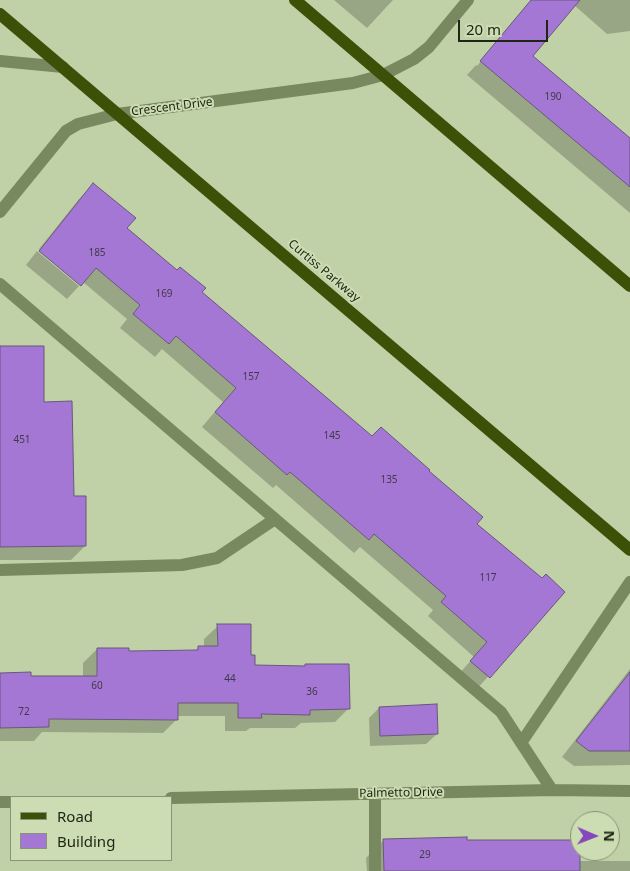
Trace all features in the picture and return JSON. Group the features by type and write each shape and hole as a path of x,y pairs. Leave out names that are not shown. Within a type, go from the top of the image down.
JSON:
{"main road":[{"path":"295,0 630,286"},
{"name":"Curtiss Parkway","path":"0,14 630,550"}],"street":[{"name":"Crescent Drive","path":"0,212 66,131 78,124 118,114 353,83 383,75 414,59 429,46 468,0"},
{"path":"0,61 63,67"},
{"path":"0,284 501,712 552,790"},
{"path":"0,570 182,565 217,558 275,519"},
{"path":"521,743 630,582"},
{"name":"Palmetto Drive","path":"172,798 552,790 630,791"},
{"path":"375,794 375,871"}],"building":[{"path":"531,0 580,0 533,56 630,138 630,187 480,61"},
{"path":"93,183 136,218 127,228 177,270 180,267 206,288 202,292 372,436 381,427 483,517 477,524 542,578 546,574 565,592 490,678 470,661 487,642 441,602 446,596 374,534 369,540 290,472 287,475 215,412 236,388 176,336 169,344 133,314 140,305 96,268 81,286 39,251"},
{"path":"0,346 44,346 44,402 72,401 74,496 86,496 86,546 0,547"},
{"path":"217,624 251,624 251,655 255,655 255,665 305,666 305,664 349,664 350,709 310,710 310,715 261,714 262,718 238,718 238,703 178,703 178,720 49,719 49,727 0,728 0,673 31,672 31,676 97,676 97,648 129,648 129,651 198,650 198,646 218,646"},
{"path":"630,672 630,751 589,751 576,741"},
{"path":"437,704 438,734 380,736 379,707"},
{"path":"467,837 467,840 570,840 570,861 580,861 580,871 384,871 383,839"}]}
